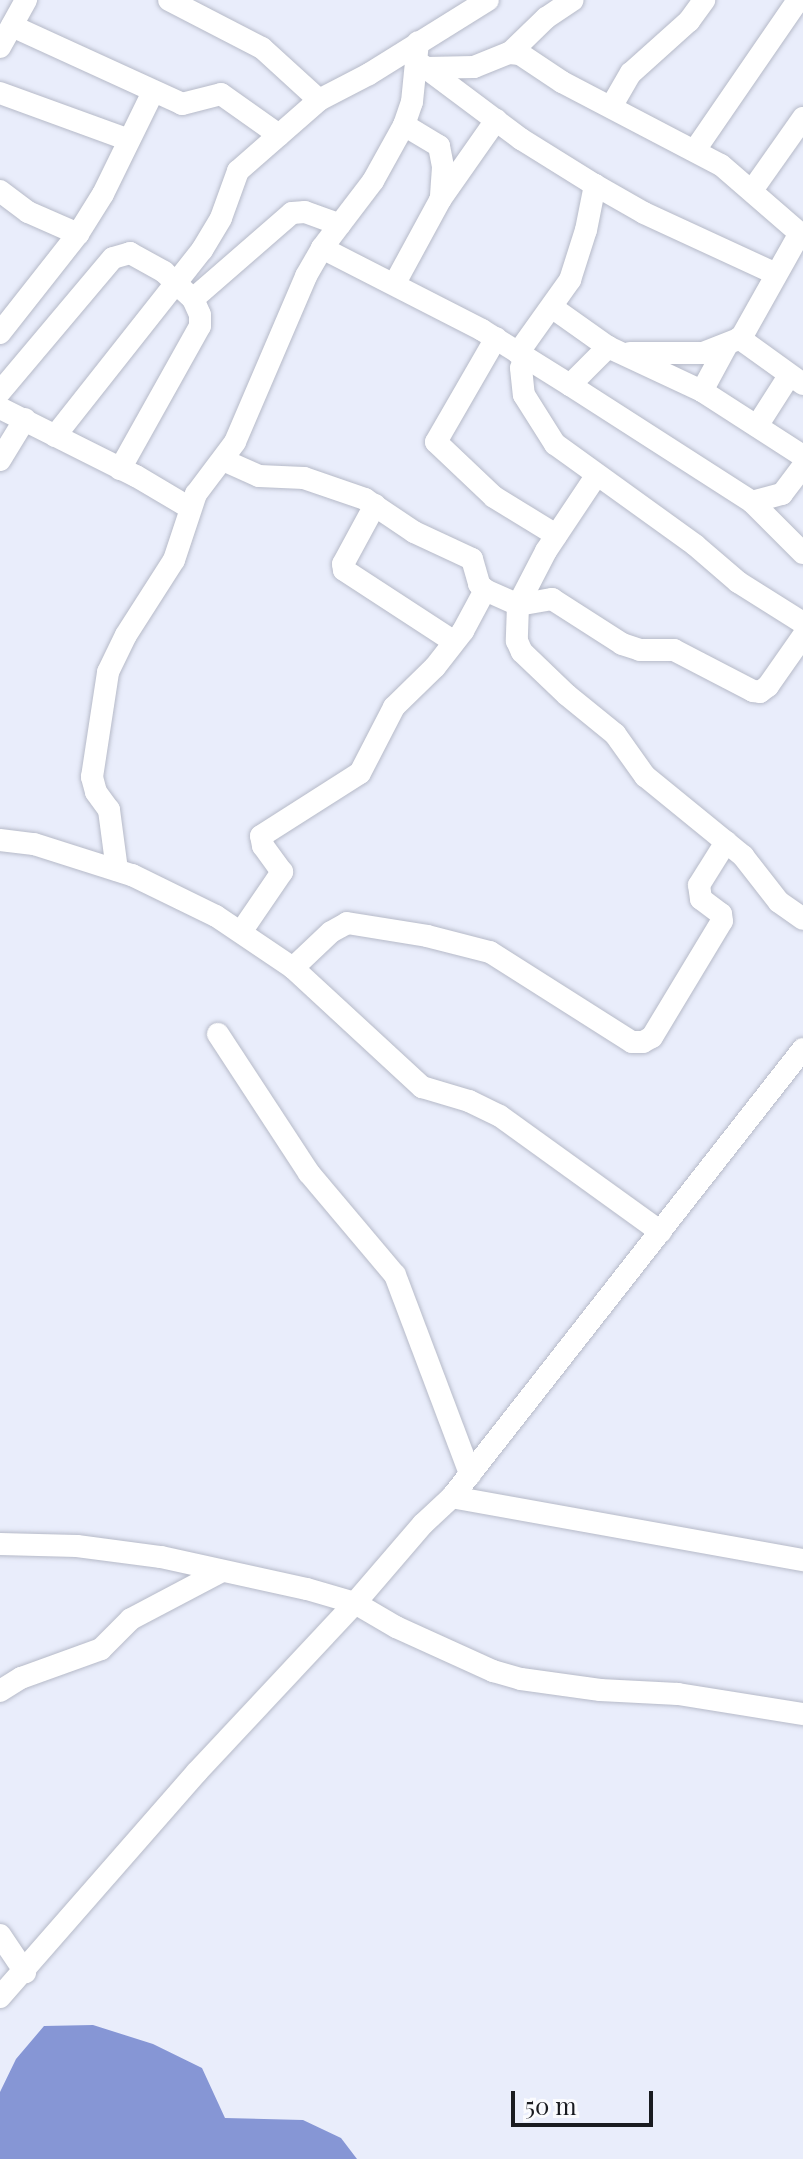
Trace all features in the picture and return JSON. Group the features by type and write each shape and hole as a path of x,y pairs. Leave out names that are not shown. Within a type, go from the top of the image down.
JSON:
{"street":[{"path":"0,47 26,0"},
{"path":"169,0 262,48 319,100"},
{"path":"55,436 214,231 236,174 319,100 421,58 488,0"},
{"path":"421,58 474,67 511,52 546,18 573,0"},
{"path":"611,107 631,73 689,21 704,0"},
{"path":"695,150 798,0"},
{"path":"12,26 183,104 221,94 279,135"},
{"path":"511,52 695,150 753,189 801,235 702,391"},
{"path":"421,58 496,120 595,185 644,213 776,274"},
{"path":"117,870 109,810 96,792 92,777 104,686 126,635 174,560 196,494 235,442 294,301 322,248 373,181 404,125 421,58"},
{"path":"0,333 78,234 103,194 153,92"},
{"path":"0,93 129,140"},
{"path":"753,189 803,118"},
{"path":"395,283 440,200 496,120"},
{"path":"404,125 440,148 440,200"},
{"path":"595,185 575,269 522,356 521,371 528,403 555,444 695,545 738,582 803,623"},
{"path":"0,191 28,212 78,234"},
{"path":"193,299 292,213 305,212 340,225"},
{"path":"322,248 395,283 496,338 752,502 803,553"},
{"path":"0,392 108,261 118,254 130,253 176,282 193,299 200,315 200,326 120,469"},
{"path":"553,308 616,350 702,391 803,456"},
{"path":"496,338 436,442 494,497 556,535"},
{"path":"570,385 616,350 703,353 733,342"},
{"path":"733,342 796,380 757,426"},
{"path":"0,408 190,508"},
{"path":"0,460 25,419"},
{"path":"223,460 259,476 304,478 353,494 414,532 472,559 479,584 485,590 518,605 552,599 622,644 640,650 674,650 757,692 768,686 803,636"},
{"path":"752,502 782,494 803,466"},
{"path":"596,476 556,535 518,605 517,641 522,652 567,695 615,734 645,776 743,856 779,902 803,919"},
{"path":"375,505 343,564 344,570 453,641"},
{"path":"241,932 282,872 263,846 261,836 360,773 394,707 435,667 463,631 485,590"},
{"path":"0,840 34,844 117,870 216,916 293,968 422,1087 469,1101 500,1116 661,1232"},
{"path":"293,968 331,932 347,923 427,936 490,952 632,1042 643,1042 652,1037 722,921 721,914 701,899 699,885 726,842"},
{"path":"218,1034 309,1173 395,1275 470,1474"},
{"path":"0,1997 197,1772 355,1603 423,1524 452,1497 803,1049"},
{"path":"452,1497 803,1560"},
{"path":"0,1544 77,1546 161,1557 355,1603 396,1627 493,1671 521,1679 600,1690 678,1694 803,1714"},
{"path":"0,1691 21,1678 101,1649 131,1619 220,1572"},
{"path":"0,1935 25,1972"}],"water":[{"path":"93,2025 153,2044 202,2068 225,2118 303,2120 341,2138 357,2159 0,2159 0,2092 16,2059 44,2026"}]}
